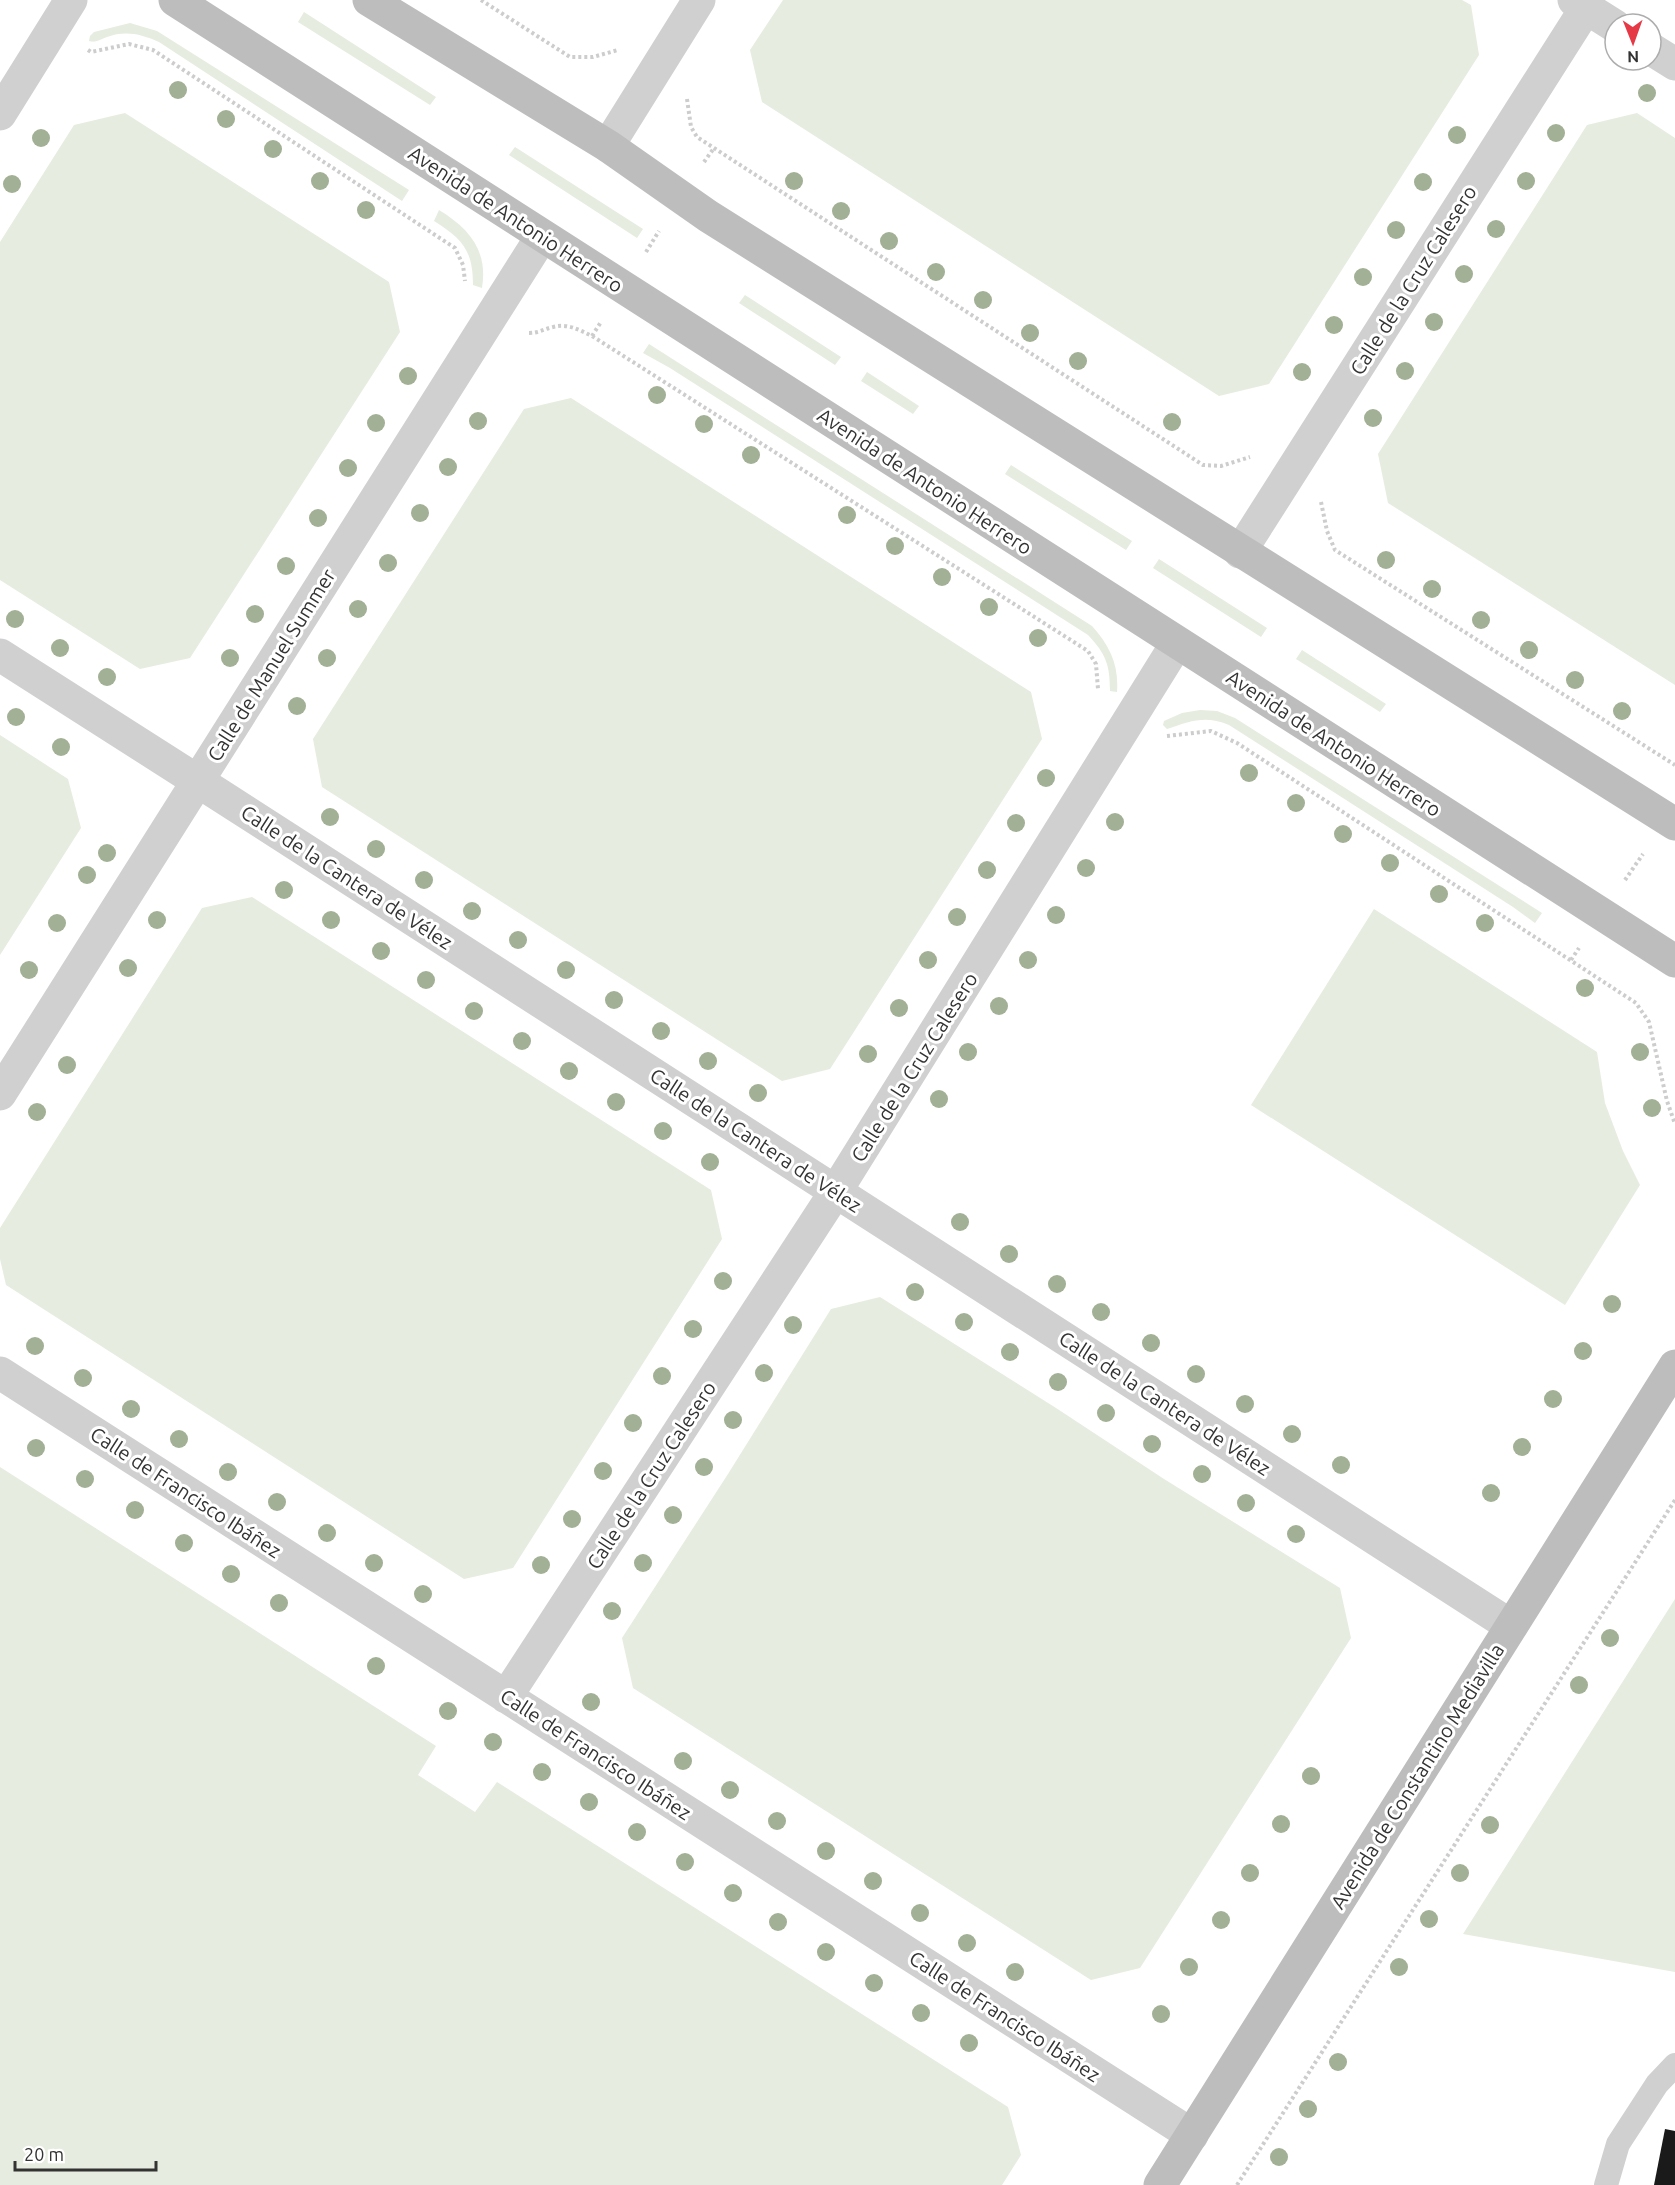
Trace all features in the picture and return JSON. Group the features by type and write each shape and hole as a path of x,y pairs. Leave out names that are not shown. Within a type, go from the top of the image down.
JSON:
{"street":[{"path":"0,114 71,0"},
{"name":"Avenida de Antonio Herrero","path":"175,0 1675,962"},
{"path":"369,0 608,146 681,198 1675,824"},
{"path":"608,146 699,0"},
{"path":"1580,4 1603,18"},
{"name":"Calle de la Cruz Calesero","path":"1240,552 1580,4"},
{"name":"Calle de Manuel Summer","path":"0,1094 542,236"},
{"name":"Calle de la Cruz Calesero","path":"506,1697 836,1191 1176,643"},
{"name":"Calle de la Cantera de Vélez","path":"0,655 1511,1626"},
{"name":"Avenida de Constantino Mediavilla","path":"1160,2185 1675,1366"},
{"name":"Calle de Francisco Ibáñez","path":"0,1373 1192,2135"}],"lane":[{"path":"1606,2185 1618,2144 1657,2084 1675,2065"}],"path":[{"path":"481,0 570,57 593,57 616,50 653,71 681,90 687,99 691,127 697,137 1203,465 1221,466 1242,458 1257,457 1290,473 1318,492 1324,509 1327,531 1335,550 1675,765"},
{"path":"53,28 92,52 129,44 153,50 456,248 463,265 467,290 493,312 527,333 540,333 554,327 571,326 592,336 1088,651 1096,664 1099,695 1160,735 1174,736 1211,731 1237,743 1636,1003 1649,1022 1667,1101 1675,1124"},
{"path":"592,336 714,148"},
{"path":"1237,2185 1675,1500"}],"shaded area":[{"path":"783,0 1462,0 1471,5 1479,55 1269,384 1219,396 762,102 750,50"},
{"path":"304,12 436,97 430,105 298,22"},
{"path":"130,23 157,31 409,190 402,201 159,42 127,33 89,41 94,32"},
{"path":"125,113 389,282 400,332 190,658 140,669 0,580 0,242 74,125"},
{"path":"1637,113 1675,138 1675,685 1388,503 1378,454 1587,125"},
{"path":"515,147 643,229 637,238 509,155"},
{"path":"439,210 460,225 474,242 482,263 482,288 473,285 471,263 459,240 434,221"},
{"path":"745,295 841,357 835,365 739,303"},
{"path":"649,344 1092,626 1112,656 1117,692 1110,691 1106,660 1088,635 643,353"},
{"path":"867,372 919,406 913,414 861,381"},
{"path":"571,398 1031,692 1042,739 830,1069 782,1081 322,787 313,739 524,409"},
{"path":"1011,465 1132,541 1126,550 1005,474"},
{"path":"1159,559 1267,628 1261,637 1153,568"},
{"path":"1302,650 1386,704 1380,712 1296,659"},
{"path":"1200,710 1217,711 1235,718 1542,913 1535,923 1229,725 1205,720 1167,729 1163,725 1164,721 1182,713"},
{"path":"0,735 68,779 81,828 0,955"},
{"path":"252,897 711,1190 722,1239 513,1568 464,1579 6,1285 0,1259 0,1228 202,908"},
{"path":"1374,909 1597,1052 1605,1103 1623,1151 1640,1185 1565,1305 1251,1105"},
{"path":"880,1297 1164,1479 1340,1588 1351,1638 1140,1968 1091,1980 633,1688 622,1638 831,1309"},
{"path":"0,1467 436,1746 418,1775 475,1812 497,1782 1008,2107 1021,2155 1002,2185 0,2185"},
{"path":"1675,1599 1675,1972 1463,1934"}],"building":[{"path":"1665,2129 1675,2131 1675,2185 1654,2185"}]}
